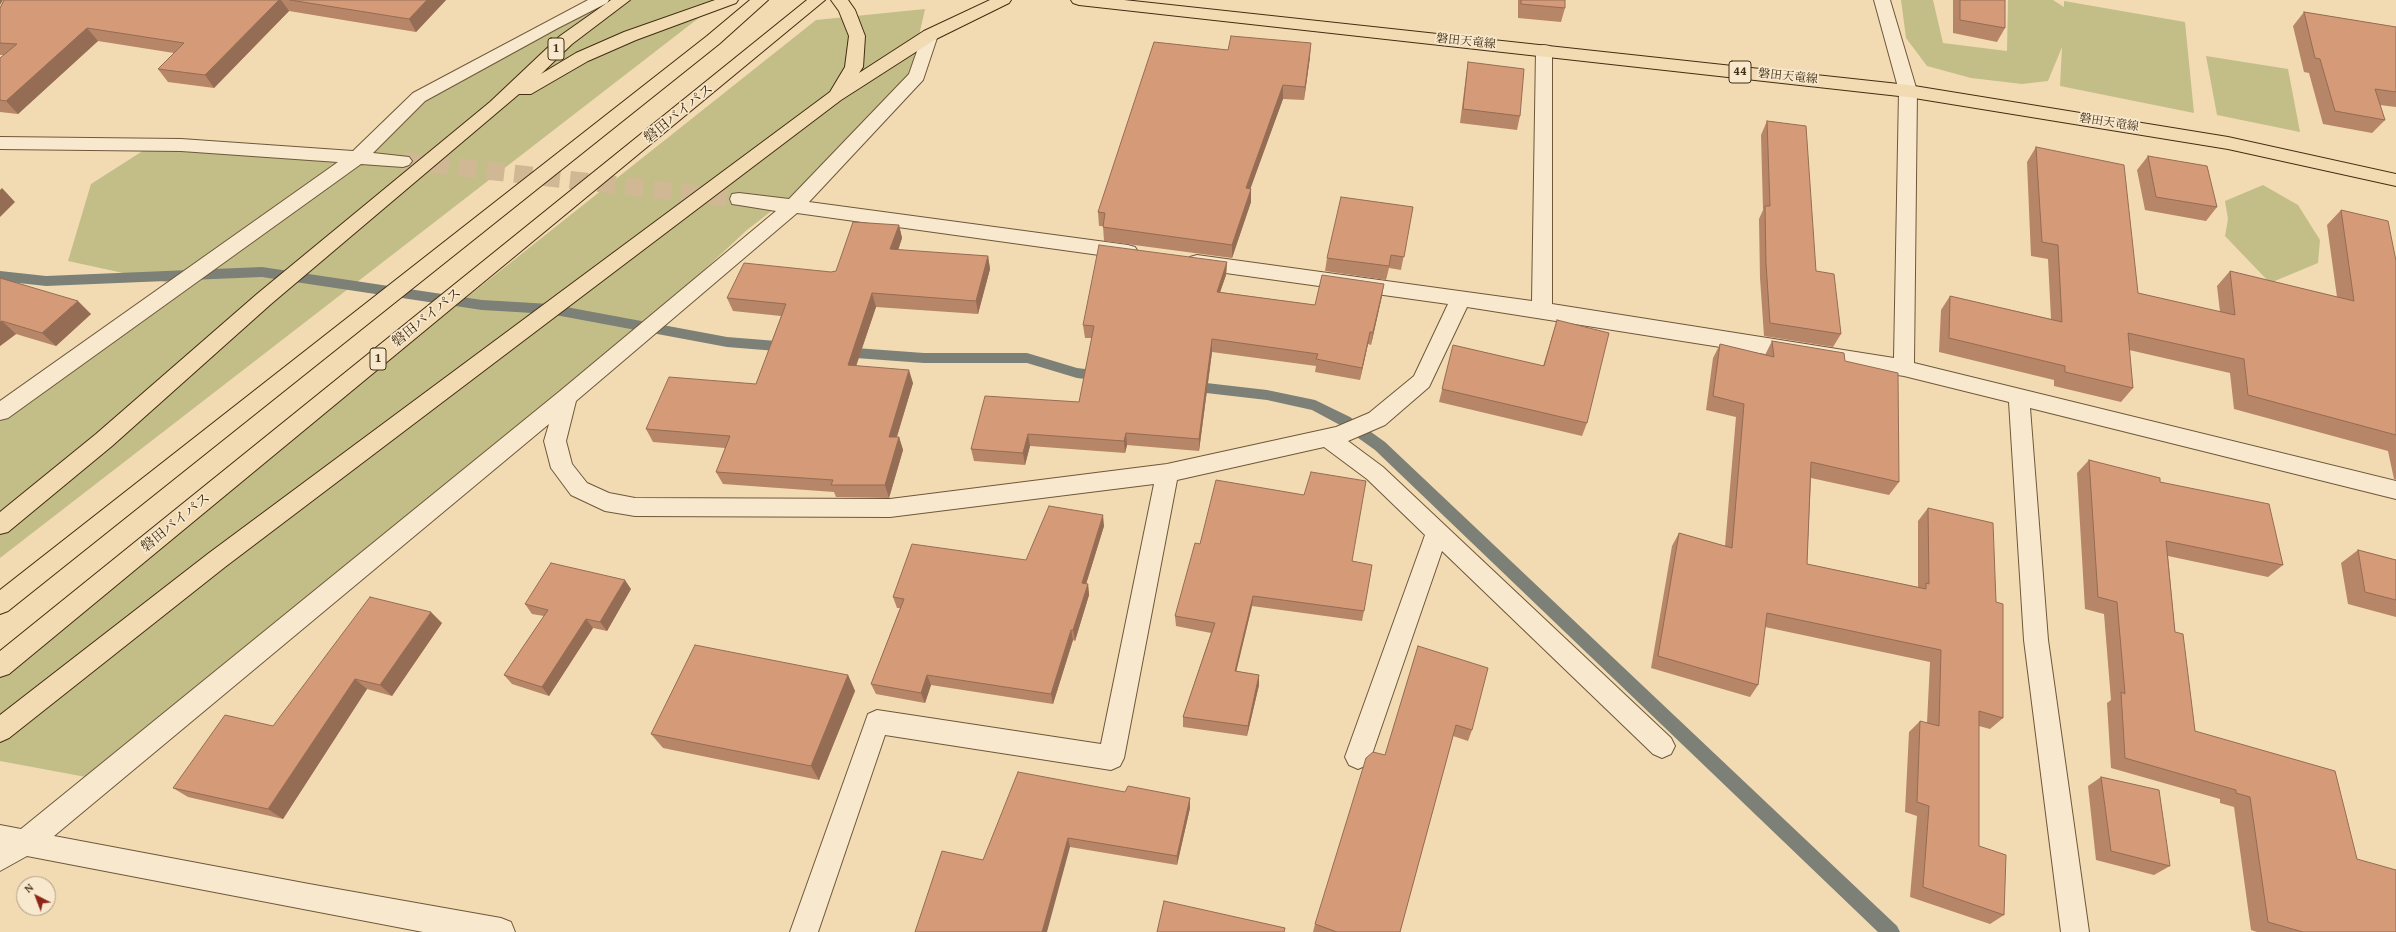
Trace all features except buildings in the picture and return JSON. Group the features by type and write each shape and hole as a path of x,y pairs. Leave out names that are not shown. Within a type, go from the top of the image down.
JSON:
{"main road":[{"name":"1","path":"0,525 104,440 264,299 496,106 566,40 622,0"},
{"path":"496,106 582,57 630,36 730,0"},
{"path":"0,604 713,40 760,0"},
{"name":"磐田バイパス","path":"0,666 817,0"},
{"path":"835,96 854,67 857,36 847,10 839,0"},
{"path":"0,730 217,560 835,96 930,35 1003,0"},
{"name":"磐田天竜線","path":"1079,0 1908,91 2228,143 2396,180"}],"street":[{"path":"0,412 357,158 419,97 552,24 601,0"},
{"path":"1882,0 1908,91 1904,368"},
{"path":"0,858 26,842 567,397 794,206 917,76 930,35"},
{"path":"1542,310 1544,50"},
{"path":"0,143 181,145 403,161"},
{"path":"739,199 1147,255"},
{"path":"1178,259 1542,310 1904,368 2396,490"},
{"path":"567,397 555,441 562,468 579,489 605,502 635,507 890,508 1167,473 1333,436 1377,419 1422,381 1461,299"},
{"path":"2019,396 2036,640 2075,932"},
{"path":"1333,436 1375,473 1662,746"},
{"path":"804,932 878,722 1111,758 1167,473"},
{"path":"1358,757 1437,533"},
{"path":"0,838 309,898 501,932"}],"shaded area":[{"path":"619,0 722,0 0,558 0,416 178,285 68,261 91,184 152,145 357,158 419,97 527,38"},
{"path":"1901,0 1933,0 1943,43 2007,51 2008,0 2053,0 2064,7 2064,1 2185,22 2194,113 2060,86 2062,47 2048,81 2022,84 1971,78 1927,66 1906,38"},
{"path":"925,9 908,85 836,161 747,230 567,397 102,780 0,761 0,668 816,20"},
{"path":"2206,56 2288,69 2300,132 2217,115"},
{"path":"2263,185 2298,205 2320,240 2318,263 2270,283 2225,236 2228,219 2225,201"}],"waterway":[{"path":"0,276 46,281 262,272 482,305 550,309 727,342 789,347"},
{"path":"842,352 924,358 1027,358 1077,373 1102,376"},
{"path":"1189,386 1267,395 1315,405 1345,421 1380,446 1438,499 1891,932"}],"tunnel":[{"path":"403,161 739,199"}]}
